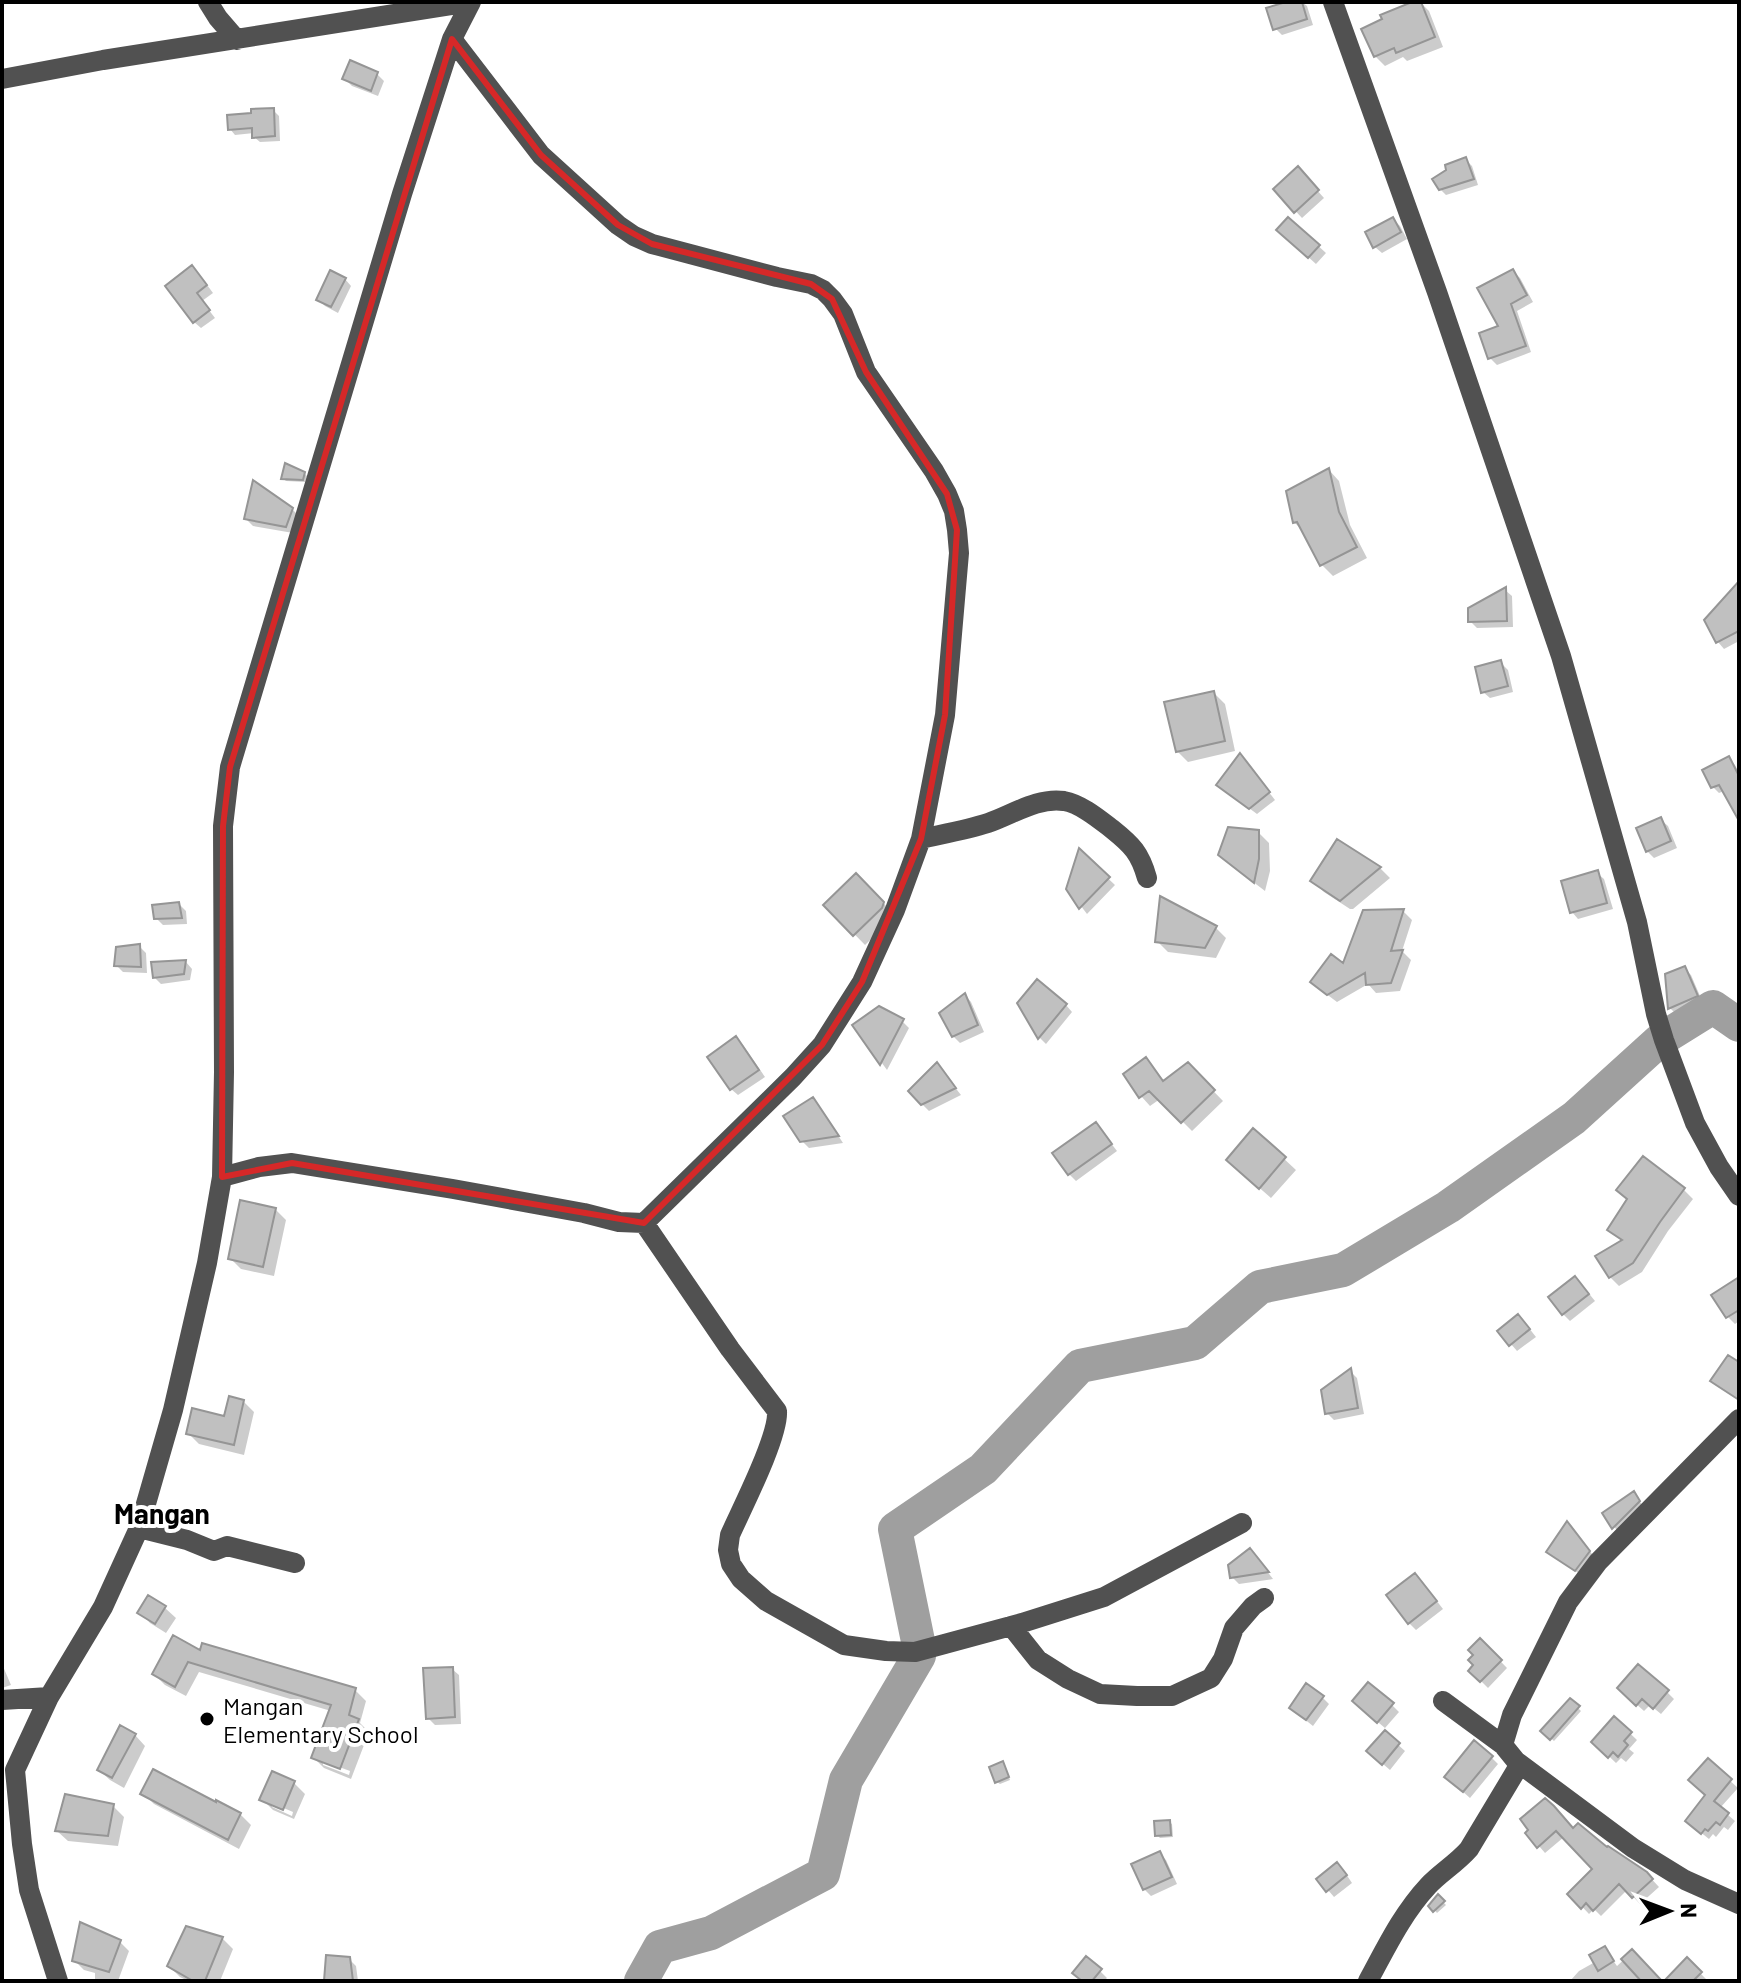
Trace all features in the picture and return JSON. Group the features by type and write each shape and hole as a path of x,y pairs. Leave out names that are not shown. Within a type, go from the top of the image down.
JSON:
{"street":[{"path":"208,2 237,40"},
{"path":"2,79 471,2"},
{"path":"58,1981 29,1890 15,1770 49,1697 103,1607 139,1528 173,1410 207,1263 222,1177 223,826 230,767 398,209 452,39 471,2"},
{"path":"1333,2 1437,292 1561,656 1637,922 1664,1040 1695,1123 1739,1196"},
{"path":"222,1177 259,1167 292,1163 453,1189 619,1222 644,1223 822,1045 862,982 895,910 921,839 945,715 959,553 957,530 947,494 866,372 843,314 823,290 811,284 652,244 618,225 541,155 452,39"},
{"path":"921,839 988,823 1034,804 1064,801 1076,805 1129,842 1137,851 1147,878"},
{"path":"644,1223 730,1349 777,1411 778,1420 768,1447 730,1535 728,1550 731,1564 741,1579 766,1601 844,1645 915,1652 1011,1626 1104,1597 1242,1523"},
{"path":"1503,1745 1512,1715 1568,1602 1598,1562 1739,1419"},
{"path":"139,1528 187,1540 214,1551 227,1546 295,1563"},
{"path":"1011,1626 1038,1660 1100,1694 1172,1696 1211,1678 1223,1659 1234,1628 1264,1598"},
{"path":"2,1700 49,1697"},
{"path":"1443,1701 1503,1745 1520,1764 1646,1856 1685,1880 1739,1904"},
{"path":"1368,1981 1409,1908 1431,1883 1469,1849 1520,1764"}],"highlighted area":[{"path":"452,39 541,155 618,225 652,244 811,284 832,299 866,372 947,494 957,530 945,715 921,839 862,982 822,1045 644,1223 292,1163 222,1177 223,826 230,767"}],"building":[{"path":"1286,2 1302,2 1307,19 1273,30 1266,8"},
{"path":"1412,2 1421,2 1435,37 1396,53 1394,48 1374,57 1361,29 1382,19 1380,15"},
{"path":"350,60 378,72 371,91 342,79"},
{"path":"274,108 275,136 252,138 252,128 228,130 227,115"},
{"path":"1466,157 1474,179 1439,190 1432,179 1446,170 1445,165"},
{"path":"1298,166 1319,190 1294,213 1273,189"},
{"path":"1288,217 1320,245 1308,258 1276,230"},
{"path":"1393,217 1401,232 1373,248 1365,232"},
{"path":"192,265 207,285 197,293 210,310 193,323 165,286"},
{"path":"1513,269 1527,295 1511,304 1526,346 1488,359 1479,333 1498,326 1477,288"},
{"path":"330,270 346,278 331,307 316,300"},
{"path":"285,463 305,472 303,480 281,479"},
{"path":"1329,468 1339,512 1357,547 1320,566 1297,522 1293,523 1286,491"},
{"path":"253,480 293,508 286,527 244,519"},
{"path":"1739,581 1739,631 1716,643 1704,620"},
{"path":"1506,587 1507,621 1468,622 1468,608"},
{"path":"1501,660 1508,686 1481,693 1475,667"},
{"path":"1214,691 1225,741 1176,752 1164,702"},
{"path":"1240,753 1270,792 1249,809 1216,785"},
{"path":"1729,756 1739,776 1739,821 1719,785 1711,788 1702,770"},
{"path":"1661,817 1671,841 1646,852 1636,828"},
{"path":"1228,827 1259,830 1259,859 1254,883 1218,855"},
{"path":"1337,839 1381,867 1340,901 1310,881"},
{"path":"1079,848 1110,877 1079,909 1066,889"},
{"path":"1598,870 1607,903 1570,913 1561,881"},
{"path":"856,873 884,902 882,908 853,936 823,905"},
{"path":"1160,896 1217,926 1205,948 1155,942"},
{"path":"179,902 182,918 154,919 152,905"},
{"path":"1404,909 1391,951 1403,950 1391,983 1366,985 1365,973 1327,995 1310,982 1331,954 1343,963 1363,910"},
{"path":"140,944 141,967 114,966 116,947"},
{"path":"186,960 184,974 153,978 151,962"},
{"path":"1685,966 1698,996 1668,1009 1665,974"},
{"path":"1037,979 1067,1004 1038,1039 1017,1003"},
{"path":"965,993 978,1025 952,1037 939,1013"},
{"path":"879,1006 904,1019 880,1065 852,1025"},
{"path":"736,1036 759,1070 730,1090 707,1057"},
{"path":"1146,1057 1163,1081 1188,1062 1215,1090 1181,1123 1149,1091 1139,1098 1123,1074"},
{"path":"937,1062 956,1088 921,1105 908,1091"},
{"path":"813,1097 839,1136 800,1142 783,1116"},
{"path":"1096,1122 1112,1144 1068,1175 1052,1153"},
{"path":"1253,1128 1286,1157 1259,1189 1226,1160"},
{"path":"1643,1156 1685,1188 1633,1263 1609,1278 1595,1256 1622,1240 1607,1230 1627,1199 1616,1190"},
{"path":"240,1200 276,1208 263,1267 228,1259"},
{"path":"1575,1276 1589,1294 1562,1315 1548,1297"},
{"path":"1739,1277 1739,1310 1726,1318 1711,1295"},
{"path":"1518,1314 1530,1329 1509,1346 1497,1331"},
{"path":"1728,1355 1739,1362 1739,1400 1710,1381"},
{"path":"1351,1368 1358,1408 1325,1414 1321,1390"},
{"path":"229,1396 244,1400 234,1445 186,1434 192,1408 224,1416"},
{"path":"1634,1491 1640,1501 1612,1529 1602,1513"},
{"path":"1567,1521 1590,1551 1575,1571 1546,1552"},
{"path":"1250,1548 1269,1572 1230,1578 1228,1565"},
{"path":"1415,1573 1437,1601 1408,1624 1386,1595"},
{"path":"148,1595 166,1606 155,1624 137,1613"},
{"path":"173,1635 200,1650 202,1643 356,1688 349,1715 359,1719 340,1769 311,1758 331,1705 188,1662 175,1687 152,1674"},
{"path":"1480,1638 1502,1660 1480,1682 1468,1671 1473,1665 1468,1660 1473,1655 1468,1650"},
{"path":"1638,1664 1669,1690 1653,1709 1642,1699 1636,1706 1617,1688"},
{"path":"453,1667 455,1717 426,1719 423,1668"},
{"path":"1368,1682 1394,1703 1377,1723 1352,1701"},
{"path":"1306,1683 1324,1696 1306,1720 1289,1708"},
{"path":"1570,1698 1580,1706 1550,1740 1540,1731"},
{"path":"1614,1716 1632,1732 1624,1741 1628,1745 1618,1757 1613,1752 1608,1758 1591,1742"},
{"path":"120,1725 136,1734 112,1778 97,1770"},
{"path":"1385,1730 1400,1743 1382,1765 1366,1751"},
{"path":"1474,1740 1493,1756 1463,1792 1444,1777"},
{"path":"1708,1758 1732,1779 1714,1801 1729,1813 1720,1825 1716,1822 1701,1834 1685,1821 1705,1795 1688,1780"},
{"path":"1003,1761 1009,1777 995,1783 989,1767"},
{"path":"153,1769 241,1813 228,1840 140,1794"},
{"path":"272,1771 295,1781 283,1810 259,1800"},
{"path":"65,1794 114,1804 108,1836 55,1831"},
{"path":"1545,1798 1573,1828 1578,1823 1653,1879 1632,1898 1619,1884 1593,1911 1586,1903 1581,1909 1567,1894 1592,1869 1556,1831 1537,1848 1525,1833 1528,1830 1520,1819"},
{"path":"1170,1820 1171,1835 1155,1836 1154,1821"},
{"path":"1160,1851 1172,1877 1143,1890 1131,1864"},
{"path":"1337,1862 1347,1875 1326,1892 1316,1879"},
{"path":"1438,1894 1445,1901 1433,1912 1428,1906"},
{"path":"80,1922 121,1940 109,1972 72,1961"},
{"path":"186,1926 223,1937 205,1981 193,1981 167,1966"},
{"path":"1605,1946 1614,1961 1598,1971 1589,1955"},
{"path":"1632,1949 1662,1981 1641,1981 1621,1959"},
{"path":"326,1955 350,1957 353,1981 324,1981"},
{"path":"1086,1956 1102,1969 1092,1981 1082,1981 1072,1973"},
{"path":"1687,1957 1702,1972 1693,1981 1664,1981"}],"waterway":[{"path":"1668,1035 1713,1007 1739,1025"},
{"path":"919,1646 895,1529 983,1469 1080,1366 1195,1343 1260,1287 1343,1270 1448,1207 1574,1118 1659,1041"},
{"path":"641,1981 660,1947 711,1933 823,1874 846,1780 919,1656"}],"place":[{"name":"Mangan Elementary School","path":"207,1719"}],"district":[{"name":"Mangan","path":"162,1513"}]}
